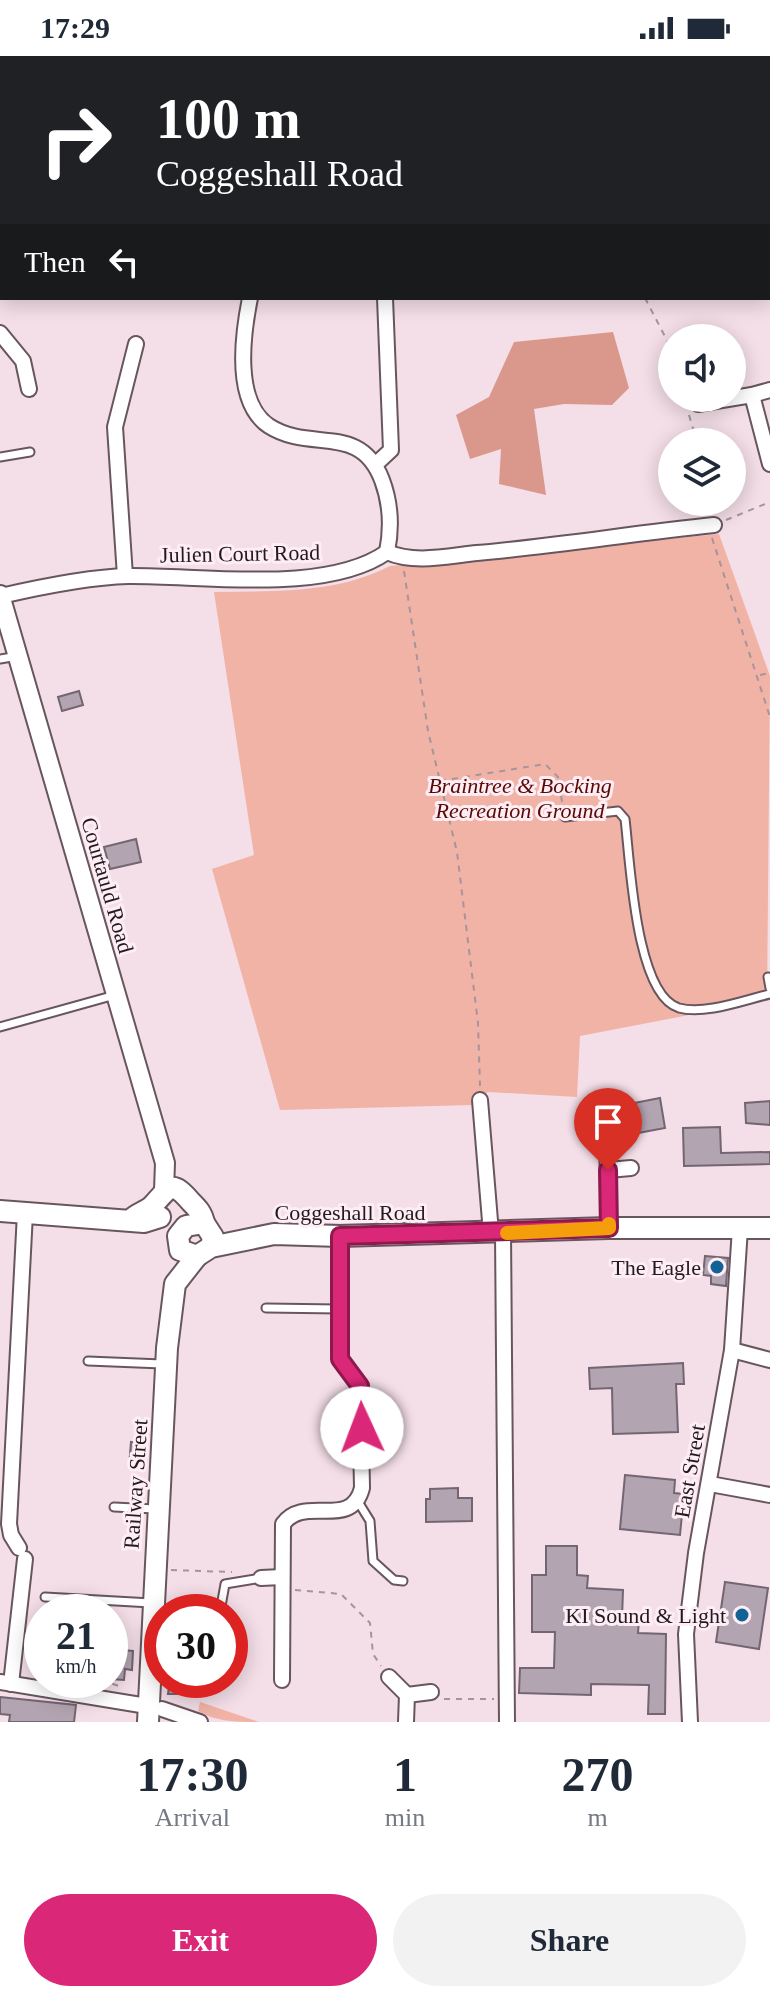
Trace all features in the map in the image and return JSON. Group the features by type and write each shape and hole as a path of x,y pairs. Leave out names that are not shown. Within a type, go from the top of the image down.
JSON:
{"main road":[{"path":"0,1211 144,1222 169,1203"},
{"path":"169,1203 202,1214 205,1239 175,1284"},
{"path":"169,1203 163,1228 188,1255 205,1239"},
{"path":"177,1242 186,1226 205,1239"},
{"name":"Coggeshall Road","path":"205,1239 274,1234 340,1236 609,1228 770,1228"},
{"name":"Railway Street","path":"153,1594 166,1365 175,1284 172,1263 177,1242"}],"street":[{"path":"250,300 246,320 247,391 267,425 297,437 349,444 368,453 376,464 392,529 387,552 403,559 557,546 719,523"},
{"path":"376,464 391,450 385,300"},
{"path":"0,333 23,361 29,389"},
{"path":"125,576 115,427 136,344"},
{"path":"746,396 770,390"},
{"path":"752,395 770,464"},
{"name":"Julien Court Road","path":"0,596 125,576 289,578 359,568 387,552"},
{"name":"Courtauld Road","path":"0,596 9,658 165,1163 169,1203"},
{"path":"480,1100 497,1233 507,1722"},
{"path":"607,1142 609,1228"},
{"path":"608,1170 631,1168"},
{"path":"25,1213 10,1513 14,1547 5,1683 200,1722"},
{"name":"East Street","path":"690,1722 686,1634 696,1553 732,1350 740,1228"},
{"path":"282,1680 283,1524 290,1514 343,1511 357,1500 362,1488 362,1397 360,1386 340,1359 340,1236"},
{"path":"732,1350 770,1360"},
{"path":"710,1484 770,1495"},
{"path":"261,1578 282,1583"},
{"path":"389,1677 407,1695 406,1722"},
{"path":"407,1695 431,1692"}],"lane":[{"path":"0,457 30,452"},
{"path":"565,817 618,811 625,819 636,921 659,990 670,1004 683,1009 711,1007 770,994"},
{"path":"768,977 770,988"},
{"path":"0,1027 115,995"},
{"path":"266,1308 339,1309"},
{"path":"88,1361 166,1365"},
{"path":"357,1500 370,1521 373,1561 394,1580 403,1581"},
{"path":"114,1507 158,1509"},
{"path":"223,1594 225,1584 261,1578"}],"path":[{"path":"646,300 658,324"},
{"path":"770,502 719,523 712,538 770,717"},
{"path":"403,559 406,602 440,781 457,852 467,921 478,1023 480,1100"},
{"path":"758,675 770,673"},
{"path":"440,781 545,764 558,777 565,817"},
{"path":"154,1569 253,1572 261,1578"},
{"path":"282,1583 341,1594 370,1623 373,1654 389,1677"},
{"path":"431,1692 433,1699 507,1699"}],"green space":[{"name":"Braintree & Bocking Recreation Ground","path":"719,534 770,676 767,1000 580,1036 577,1097 488,1092 473,1105 280,1110 212,869 254,855 214,592 304,589 348,582 390,566"},
{"path":"200,1702 259,1722 212,1717 198,1711"}],"shaded area":[{"path":"613,332 629,388 612,405 564,404 534,409 546,495 499,484 501,449 470,459 456,415 489,397 514,342"}],"building":[{"path":"79,691 83,705 62,711 58,697"},
{"path":"136,839 141,862 110,869 104,847"},
{"path":"660,1098 665,1128 638,1133 634,1103"},
{"path":"770,1101 770,1125 746,1123 745,1103"},
{"path":"720,1127 721,1153 770,1152 770,1164 684,1166 683,1128"},
{"name":"The Eagle","path":"705,1256 728,1258 726,1286 711,1284 711,1276 703,1275"},
{"path":"683,1363 684,1384 676,1384 678,1432 613,1434 612,1388 590,1389 589,1368"},
{"path":"131,1442 145,1444 143,1468 129,1467"},
{"path":"625,1475 675,1480 674,1493 684,1494 680,1535 620,1529"},
{"path":"458,1488 458,1498 472,1498 472,1521 426,1522 426,1499 430,1499 430,1489"},
{"path":"546,1546 577,1546 577,1575 588,1576 587,1588 623,1590 622,1619 639,1620 638,1633 666,1634 665,1714 648,1714 649,1685 591,1684 591,1695 519,1693 520,1668 554,1668 555,1632 532,1632 532,1575 546,1575"},
{"name":"KI Sound & Light","path":"725,1582 768,1588 759,1649 716,1642"},
{"path":"128,1651 133,1651 132,1670 128,1669"},
{"path":"0,1697 76,1705 74,1722 9,1722 10,1715 0,1714"}],"slow traffic":[{"path":"507,1233 609,1228 609,1224"}],"place":[{"name":"The Eagle","path":"717,1267"},
{"name":"KI Sound & Light","path":"742,1615"}],"route":[{"path":"362,1428 360,1386 340,1359 340,1236 609,1228 608,1170"}]}
